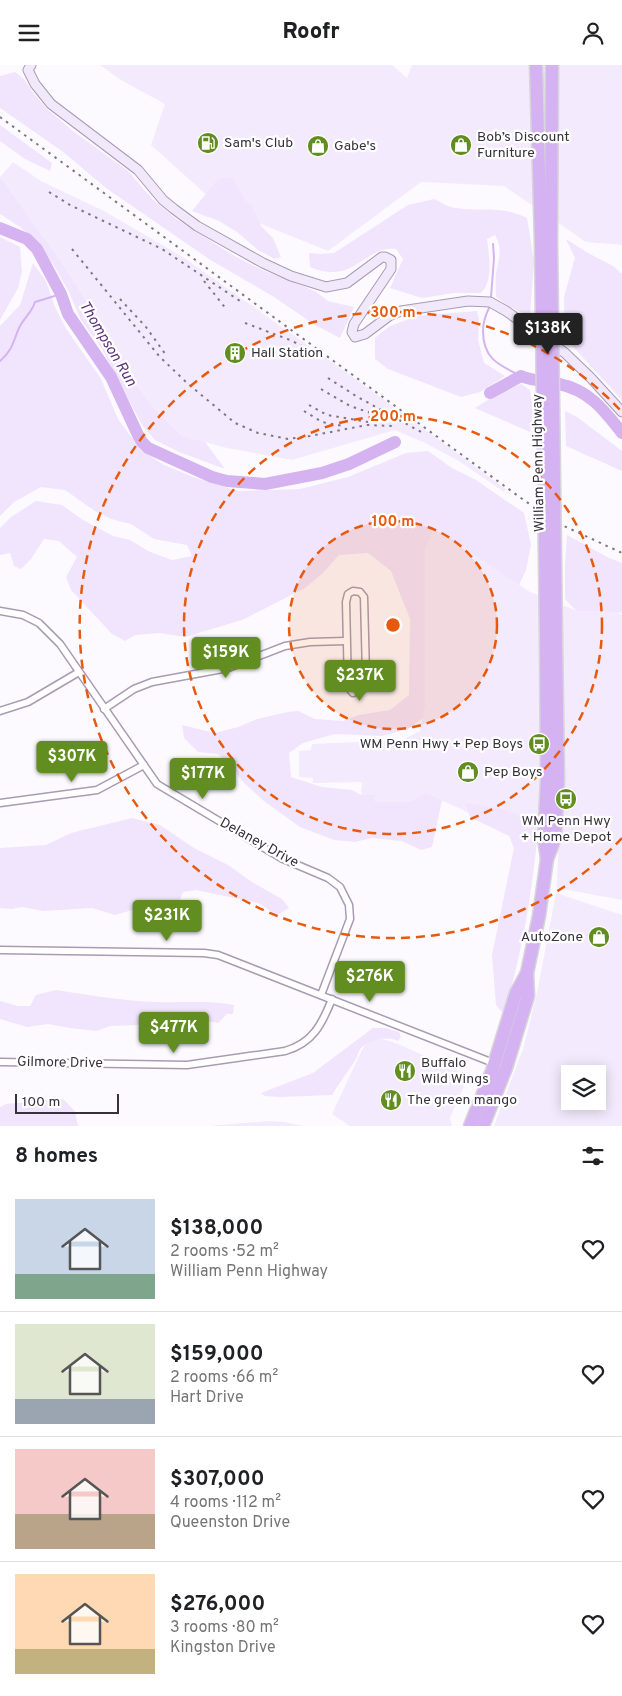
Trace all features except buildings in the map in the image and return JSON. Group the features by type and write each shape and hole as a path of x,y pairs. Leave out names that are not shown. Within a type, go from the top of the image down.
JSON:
{"highway":[{"name":"William Penn Highway","path":"483,1126 500,1066 516,993 527,973 539,916 547,859 544,838 551,638 546,242 536,65"},
{"name":"William Penn Highway","path":"546,242 552,65"},
{"name":"William Penn Highway","path":"470,1126 500,1066"}],"street":[{"path":"30,68 38,89 51,104 138,170 174,209 197,225 263,263 291,276 326,287 334,287 347,283 382,257 389,258 391,260 391,269 354,325 352,333 355,337 365,335 390,316 401,311 468,301 490,302 506,311 565,353 622,412"},
{"path":"353,591 360,592 364,597 366,675 362,690 353,693 348,687 346,641 346,602 348,594 353,591"},
{"name":"Delaney Drive","path":"0,611 23,615 39,623 60,644 157,784 281,858 328,878 340,887 349,905 350,919 321,995"},
{"path":"104,709 134,689 152,682 228,668 285,646 310,642 346,641"},
{"path":"0,711 28,703 79,672"},
{"path":"0,803 98,790 144,765"},
{"path":"0,950 211,954 233,960 500,1066"},
{"name":"Gilmore Drive","path":"0,1062 187,1065 286,1051 300,1046 312,1036 323,1021 332,999"}],"shaded area":[{"path":"100,65 392,65 407,78 412,65 622,65 622,245 586,242 504,186 421,182 328,251 221,208 151,145 165,104 121,80"},
{"path":"15,72 24,79 48,110 73,131 128,171 152,199 175,218 231,254 262,270 315,291 328,301 354,307 340,338 315,325 274,297 209,259 106,188 62,151 0,108 0,76"},
{"path":"0,125 52,163 50,171 25,159 0,141"},
{"path":"13,162 41,181 104,211 183,257 367,387 506,489 504,492 459,461 395,430 292,460 227,448 182,436 154,408 139,389 108,334 60,260 0,177"},
{"path":"0,177 60,260 108,334 139,389 154,408 182,436 205,442 225,469 179,452 155,440 142,425 102,349 81,320 69,292 53,264 36,241 20,227 0,214"},
{"path":"232,177 245,200 253,208 261,226 273,238 281,257 275,259 258,250 237,232 219,221 192,211 218,179"},
{"path":"434,199 453,208 500,210 527,218 534,261 530,316 508,306 496,297 496,276 500,249 495,235 487,239 489,275 485,288 481,293 454,293 422,298 390,288 403,259 396,249 385,249 349,269 338,272 325,272 310,267 309,253 334,253 408,205"},
{"path":"0,237 20,247 22,272 18,288 0,320"},
{"path":"566,239 613,266 622,274 622,400 565,338 564,297 575,258"},
{"path":"33,263 46,281 55,307 65,327 101,379 118,419 141,450 164,465 196,478 238,491 300,489 348,477 406,453 428,451 452,468 476,480 524,513 531,545 526,570 519,585 434,529 425,550 425,706 423,718 408,729 382,736 335,734 303,743 289,753 291,777 322,787 352,790 361,795 376,795 375,802 409,802 426,793 442,800 432,847 421,850 402,841 372,838 355,842 334,840 300,827 265,802 244,783 230,765 218,754 198,752 184,738 182,725 215,733 238,727 257,719 288,712 298,711 315,719 343,721 359,715 390,710 409,695 410,619 391,571 368,553 339,555 323,573 305,588 242,620 185,637 159,633 135,635 125,641 112,634 71,590 66,577 77,557 59,541 44,539 31,559 21,569 14,566 10,553 0,555 0,528 11,517 36,501 62,505 83,520 113,536 130,540 148,551 172,560 192,556 187,545 154,539 131,524 111,519 95,511 65,490 41,487 14,502 0,516 0,326 20,305"},
{"path":"477,311 479,319 478,340 484,363 505,376 480,392 461,397 388,369 375,359 375,338 390,326 417,316"},
{"path":"521,384 530,390 533,412 530,432 475,408 496,395"},
{"path":"565,411 577,417 622,451 622,471 566,446"},
{"path":"434,529 530,592 577,611 617,612 622,615 622,900 557,888 558,854 426,793 409,802 375,802 376,795 361,795 362,782 313,783 313,778 299,777 299,751 311,750 312,744 402,740 420,731 425,706 425,550"},
{"path":"567,535 622,563 622,613 577,611 565,599"},
{"path":"465,803 497,808 529,818 538,831 530,898 522,943 505,1009 502,1012 496,1005 492,955 514,848 509,836 470,817"},
{"path":"132,818 160,825 194,848 228,865 252,882 282,899 289,908 277,915 258,903 196,890 183,892 175,912 159,915 146,906 115,915 92,908 43,911 22,907 0,908 0,848 46,845 71,833"},
{"path":"556,893 622,915 622,1126 494,1126 524,1046 538,988"},
{"path":"56,990 132,1000 205,1002 234,1005 233,1014 227,1014 218,1023 208,1022 180,1025 174,1013 146,1016 138,1025 110,1026 97,1031 48,1024 27,1027 0,1019 0,1001 18,1006 30,1006 36,995"},
{"path":"373,1028 386,1028 399,1032 401,1037 398,1041 384,1039 374,1041 361,1048 332,1095 281,1097 265,1096 261,1093 313,1073"},
{"path":"373,1036 398,1044 459,1071 464,1086 450,1118 452,1126 350,1126 332,1114 362,1050 369,1038"},
{"path":"63,1099 75,1111 78,1126 0,1126 0,1107 6,1104"},
{"path":"269,1121 303,1126 208,1126"}],"waterway":[{"name":"Thompson Run","path":"0,228 27,239 37,249 61,294 68,314 111,377 138,435 148,448 212,477 227,481 265,484 322,473 349,464 395,442"},
{"path":"491,297 494,258 493,244"},
{"path":"0,361 11,348 20,326 35,302 61,294"},
{"path":"489,308 484,319 483,328 484,341 489,355 499,364 521,376"},
{"name":"Thompson Run","path":"490,393 521,376 570,387 595,402 622,433"}],"railway":[{"path":"0,117 525,501 564,526 622,553"},
{"path":"49,192 70,205 162,249 240,301"},
{"path":"72,249 159,356 187,383 235,423 258,433 288,439 367,425 393,426"},
{"path":"204,281 227,310"},
{"path":"120,299 146,327 166,355"},
{"path":"245,323 306,348"},
{"path":"328,378 356,396 421,432"},
{"path":"321,389 350,406 386,418"},
{"path":"309,405 327,415 368,422"},
{"path":"304,411 322,422 343,426"}],"place":[{"name":"Sam's Club","path":"208,143"},
{"name":"Bob’s Discount Furniture","path":"461,145"},
{"name":"Gabe's","path":"318,146"},
{"name":"Hall Station","path":"235,353"},
{"name":"WM Penn Hwy + Pep Boys","path":"539,744"},
{"name":"Pep Boys","path":"468,772"},
{"name":"WM Penn Hwy + Home Depot","path":"566,799"},
{"name":"AutoZone","path":"599,937"},
{"name":"Buffalo Wild Wings","path":"405,1071"},
{"name":"The green mango","path":"391,1100"}]}
